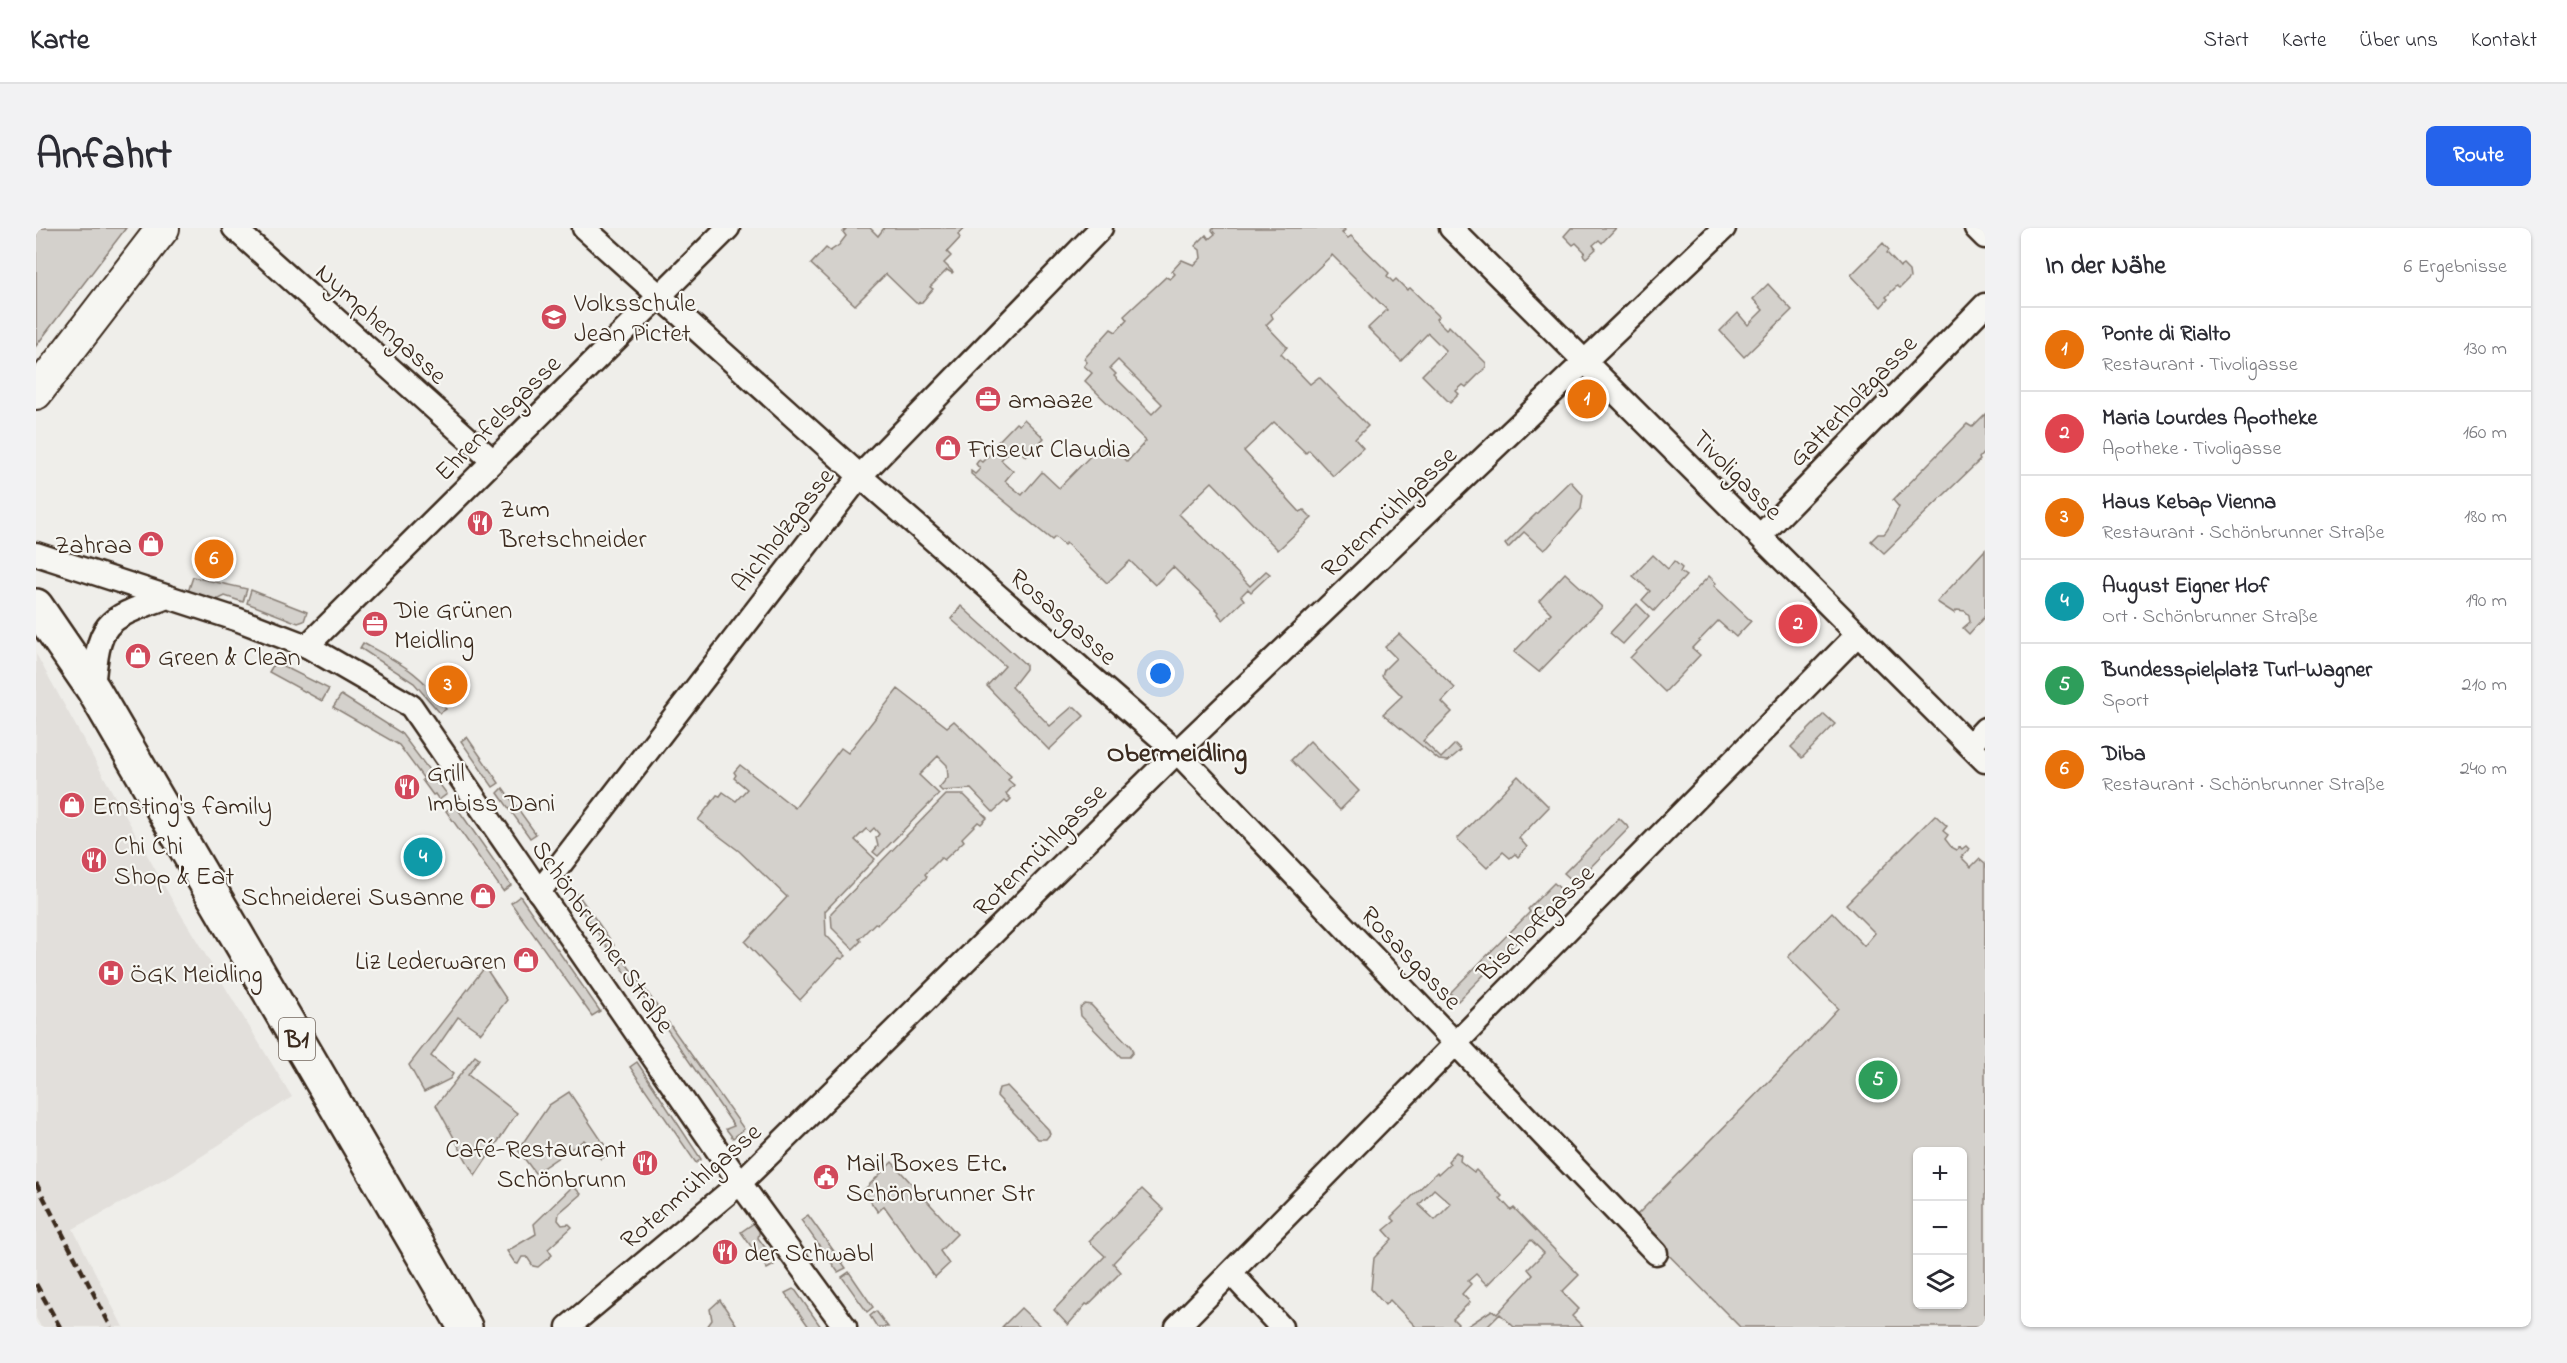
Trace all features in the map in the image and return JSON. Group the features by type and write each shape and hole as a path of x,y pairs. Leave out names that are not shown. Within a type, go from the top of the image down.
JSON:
{"main road":[{"path":"42,378 163,228"},
{"name":"B1","path":"36,606 93,689 465,1327"}],"street":[{"name":"Nymphengasse","path":"234,228 493,461"},
{"name":"Rosasgasse","path":"584,228 860,476 1177,752 1656,1253"},
{"name":"Ehrenfelsgasse","path":"307,646 728,228"},
{"name":"Aichholzgasse","path":"539,892 860,476 1101,228"},
{"name":"Tivoligasse","path":"1451,228 1858,634 1980,745"},
{"name":"Rotenmühlgasse","path":"568,1327 740,1183 1177,752 1724,228"},
{"path":"1976,228 1985,237"},
{"name":"Gatterholzgasse","path":"1760,536 1985,305"},
{"name":"Schönbrunner Straße","path":"36,554 307,646 411,706 740,1183 845,1327"},
{"path":"93,689 97,647 105,627 123,613 168,597"},
{"name":"Bischoffgasse","path":"1177,1327 1858,634"},
{"path":"1231,1273 1281,1327"}],"shaded area":[{"path":"36,228 126,228 36,346"},
{"path":"847,228 870,228 878,236 884,228 965,228 958,234 960,238 947,252 951,256 944,263 953,272 947,270 930,287 933,289 922,302 916,303 886,274 855,305 811,264 826,248 830,251 839,245 846,236 843,232"},
{"path":"1214,228 1343,228 1345,230 1342,233 1348,238 1351,236 1389,273 1387,276 1393,282 1396,279 1407,290 1410,288 1439,316 1436,319 1446,329 1449,326 1486,363 1486,367 1466,387 1463,385 1456,391 1459,394 1450,403 1422,375 1446,351 1428,333 1401,361 1368,328 1387,310 1332,255 1271,314 1273,318 1266,325 1287,347 1281,354 1310,384 1319,377 1368,426 1355,439 1363,448 1333,476 1309,450 1306,453 1274,422 1244,451 1300,512 1304,510 1312,518 1278,550 1212,482 1179,514 1250,586 1266,571 1270,574 1251,592 1248,589 1241,596 1244,600 1223,620 1219,612 1173,567 1155,585 1130,561 1107,583 1066,543 1064,545 1055,537 1052,540 971,474 971,471 975,474 980,469 976,464 979,460 982,462 1016,423 1019,425 1024,419 1044,438 1026,457 1014,445 1001,460 1013,471 1005,481 1022,495 1042,472 1059,488 1105,441 1127,462 1146,441 1085,381 1092,373 1084,366 1087,362 1084,359 1111,329 1116,332 1127,320 1124,316 1166,277 1170,279 1175,274 1172,271 1182,260 1194,265 1201,258 1200,250 1195,246 1206,235 1209,239 1215,234 1212,230","holes":["1118,360 1162,404 1152,414 1114,376 1116,374 1110,368"]},
{"path":"1571,228 1616,228 1602,243 1599,240 1593,245 1596,249 1586,258 1583,255 1585,252 1576,243 1573,245 1564,236"},
{"path":"1883,243 1889,250 1887,253 1900,267 1903,265 1909,271 1910,278 1886,297 1888,299 1881,307 1851,275"},
{"path":"1768,284 1792,310 1744,357 1720,331 1738,313 1748,325 1763,310 1753,299"},
{"path":"1985,414 1985,451 1979,458 1980,460 1884,553 1871,541 1878,534 1884,534 1888,528 1899,507 1893,500 1967,424 1972,427"},
{"path":"1570,481 1583,495 1581,509 1548,547 1544,550 1524,532 1508,548 1505,544"},
{"path":"1985,550 1985,616 1969,634 1963,628 1970,622 1969,615 1965,611 1957,610 1954,613 1937,602"},
{"path":"1653,555 1668,569 1674,561 1682,568 1680,572 1686,576 1654,611 1642,600 1650,591 1633,576"},
{"path":"1565,573 1602,607 1539,672 1514,652 1551,613 1539,601"},
{"path":"1709,576 1716,583 1714,586 1751,621 1736,637 1718,621 1692,648 1700,655 1665,692 1630,658"},
{"path":"193,577 247,589 243,602 225,596 215,601 188,592"},
{"path":"251,590 307,612 304,621 298,623 247,603"},
{"path":"1637,604 1649,616 1623,644 1610,633"},
{"path":"961,606 1026,665 1026,669 1012,687 1050,726 1072,707 1084,716 1049,750 987,686 1005,666 951,619"},
{"path":"1399,634 1455,688 1442,702 1452,712 1423,741 1441,758 1455,744 1461,750 1448,761 1439,760 1383,714 1402,696 1382,676 1384,670 1396,658 1385,647"},
{"path":"363,643 419,677 446,709 440,713 414,683 360,648"},
{"path":"36,654 171,898 292,1097 173,1175 73,1229 123,1327 41,1327 36,1318"},
{"path":"275,662 329,689 322,701 269,672"},
{"path":"898,689 947,727 954,721 1011,776 1008,780 1014,785 1006,794 1011,799 1007,803 1005,801 993,812 971,789 942,791 939,788 948,777 947,765 938,756 919,775 939,794 878,856 873,852 878,846 876,838 879,834 874,828 870,832 866,829 855,840 875,859 825,911 826,935 846,956 839,958 800,1000 745,942 787,897 739,851 698,820 717,795 720,796 723,792 736,801 747,789 734,778 736,775 734,772 740,765 795,808 841,748 848,753"},
{"path":"341,695 401,733 447,794 439,800 435,794 433,795 399,745 333,707"},
{"path":"1824,714 1835,724 1802,758 1791,747"},
{"path":"467,737 499,783 493,787 461,741"},
{"path":"1310,741 1359,791 1340,810 1291,760"},
{"path":"1518,776 1549,807 1519,838 1527,847 1518,857 1515,854 1510,858 1503,852 1487,868 1457,839"},
{"path":"503,788 536,834 530,838 498,793"},
{"path":"946,795 964,795 987,818 981,824 978,822 962,838 964,841 944,860 941,858 925,874 927,877 878,924 875,923 859,939 861,941 853,949 832,928 831,913"},
{"path":"455,805 511,885 503,891 446,811"},
{"path":"1935,815 1947,826 1943,831 1948,835 1945,839 1952,848 1956,850 1966,846 1969,849 1961,857 1971,867 1979,859 1985,864 1985,1327 1740,1327 1633,1219 1797,1053 1838,1008 1788,957 1832,912 1864,946 1875,933 1846,904"},
{"path":"1619,818 1629,828 1575,883 1564,873"},
{"path":"1554,883 1565,893 1458,1001 1450,993 1530,912 1528,909"},
{"path":"576,892 614,945 609,949 571,896"},
{"path":"520,896 600,1011 592,1016 511,903"},
{"path":"620,955 657,1006 652,1010 615,958"},
{"path":"485,967 507,1000 481,1033 458,1017 431,1056 453,1074 450,1079 424,1092 409,1065"},
{"path":"1085,1004 1091,1005 1131,1047 1133,1052 1129,1057 1121,1057 1081,1016 1080,1008"},
{"path":"668,1022 744,1129 733,1138 726,1129 734,1126 664,1025"},
{"path":"475,1056 479,1059 468,1075 517,1113 475,1176 436,1105"},
{"path":"637,1062 701,1159 696,1163 630,1067"},
{"path":"1007,1086 1048,1129 1050,1134 1046,1139 1038,1139 997,1096 999,1088"},
{"path":"569,1092 610,1153 601,1159 584,1140 535,1173 518,1150 549,1105"},
{"path":"1456,1152 1461,1155 1460,1161 1474,1172 1476,1170 1502,1196 1500,1198 1511,1210 1514,1208 1579,1275 1562,1292 1579,1309 1572,1316 1583,1327 1514,1327 1500,1314 1487,1327 1466,1327 1492,1310 1497,1314 1533,1275 1528,1269 1544,1253 1531,1240 1487,1285 1476,1274 1468,1281 1471,1284 1462,1294 1470,1302 1453,1319 1458,1324 1457,1327 1416,1327 1390,1300 1385,1305 1371,1289 1374,1258 1392,1239 1384,1230 1395,1221 1391,1217 1437,1172 1439,1174 1450,1164 1448,1161","holes":["1434,1189 1451,1204 1435,1220 1419,1205"]},
{"path":"892,1162 957,1234 940,1251 949,1264 935,1277 884,1206 878,1212 863,1191"},
{"path":"573,1186 581,1194 559,1213 558,1220 562,1225 569,1224 572,1227 548,1249 552,1255 538,1267 533,1266 527,1257 522,1257 518,1264 515,1263 507,1251 536,1234 534,1224"},
{"path":"1142,1189 1164,1210 1113,1263 1121,1272 1088,1305 1086,1304 1068,1325 1054,1310 1105,1256 1089,1241"},
{"path":"808,1215 846,1268 838,1272 801,1220"},
{"path":"754,1223 760,1229 758,1238 774,1259 774,1265 767,1269 741,1232"},
{"path":"849,1272 873,1307 867,1312 842,1277"},
{"path":"793,1289 821,1327 809,1327 785,1293"},
{"path":"720,1300 736,1324 731,1327 707,1327 712,1320 710,1309"},
{"path":"1021,1308 1041,1327 1002,1327"},
{"path":"876,1311 888,1327 877,1327 870,1316"}],"railway":[{"path":"36,1183 111,1327"},
{"path":"36,1284 60,1327"}],"place":[{"name":"Volksschule Jean Pictet","path":"554,317"},
{"name":"amaaze","path":"988,399"},
{"name":"Ponte di Rialto","path":"1587,399"},
{"name":"Friseur Claudia","path":"948,448"},
{"name":"Zum Bretschneider","path":"480,523"},
{"name":"Zahraa","path":"151,544"},
{"name":"Diba","path":"214,559"},
{"name":"Die Grünen Meidling","path":"375,624"},
{"name":"Maria Lourdes Apotheke","path":"1798,624"},
{"name":"Green & Clean","path":"138,656"},
{"name":"Haus Kebap Vienna","path":"448,685"},
{"name":"Grill Imbiss Dani","path":"407,787"},
{"name":"Ernsting's family","path":"72,805"},
{"name":"August Eigner Hof","path":"423,857"},
{"name":"Chi Chi Shop & Eat","path":"94,860"},
{"name":"Schneiderei Susanne","path":"483,896"},
{"name":"Liz Lederwaren","path":"526,960"},
{"name":"ÖGK Meidling","path":"111,973"},
{"name":"Bundesspielplatz Turl-Wagner","path":"1878,1080"},
{"name":"Café-Restaurant Schönbrunn","path":"645,1163"},
{"name":"Mail Boxes Etc. Schönbrunner Str","path":"826,1177"},
{"name":"der Schwabl","path":"725,1252"}],"district":[{"name":"Obermeidling","path":"1177,752"}]}
